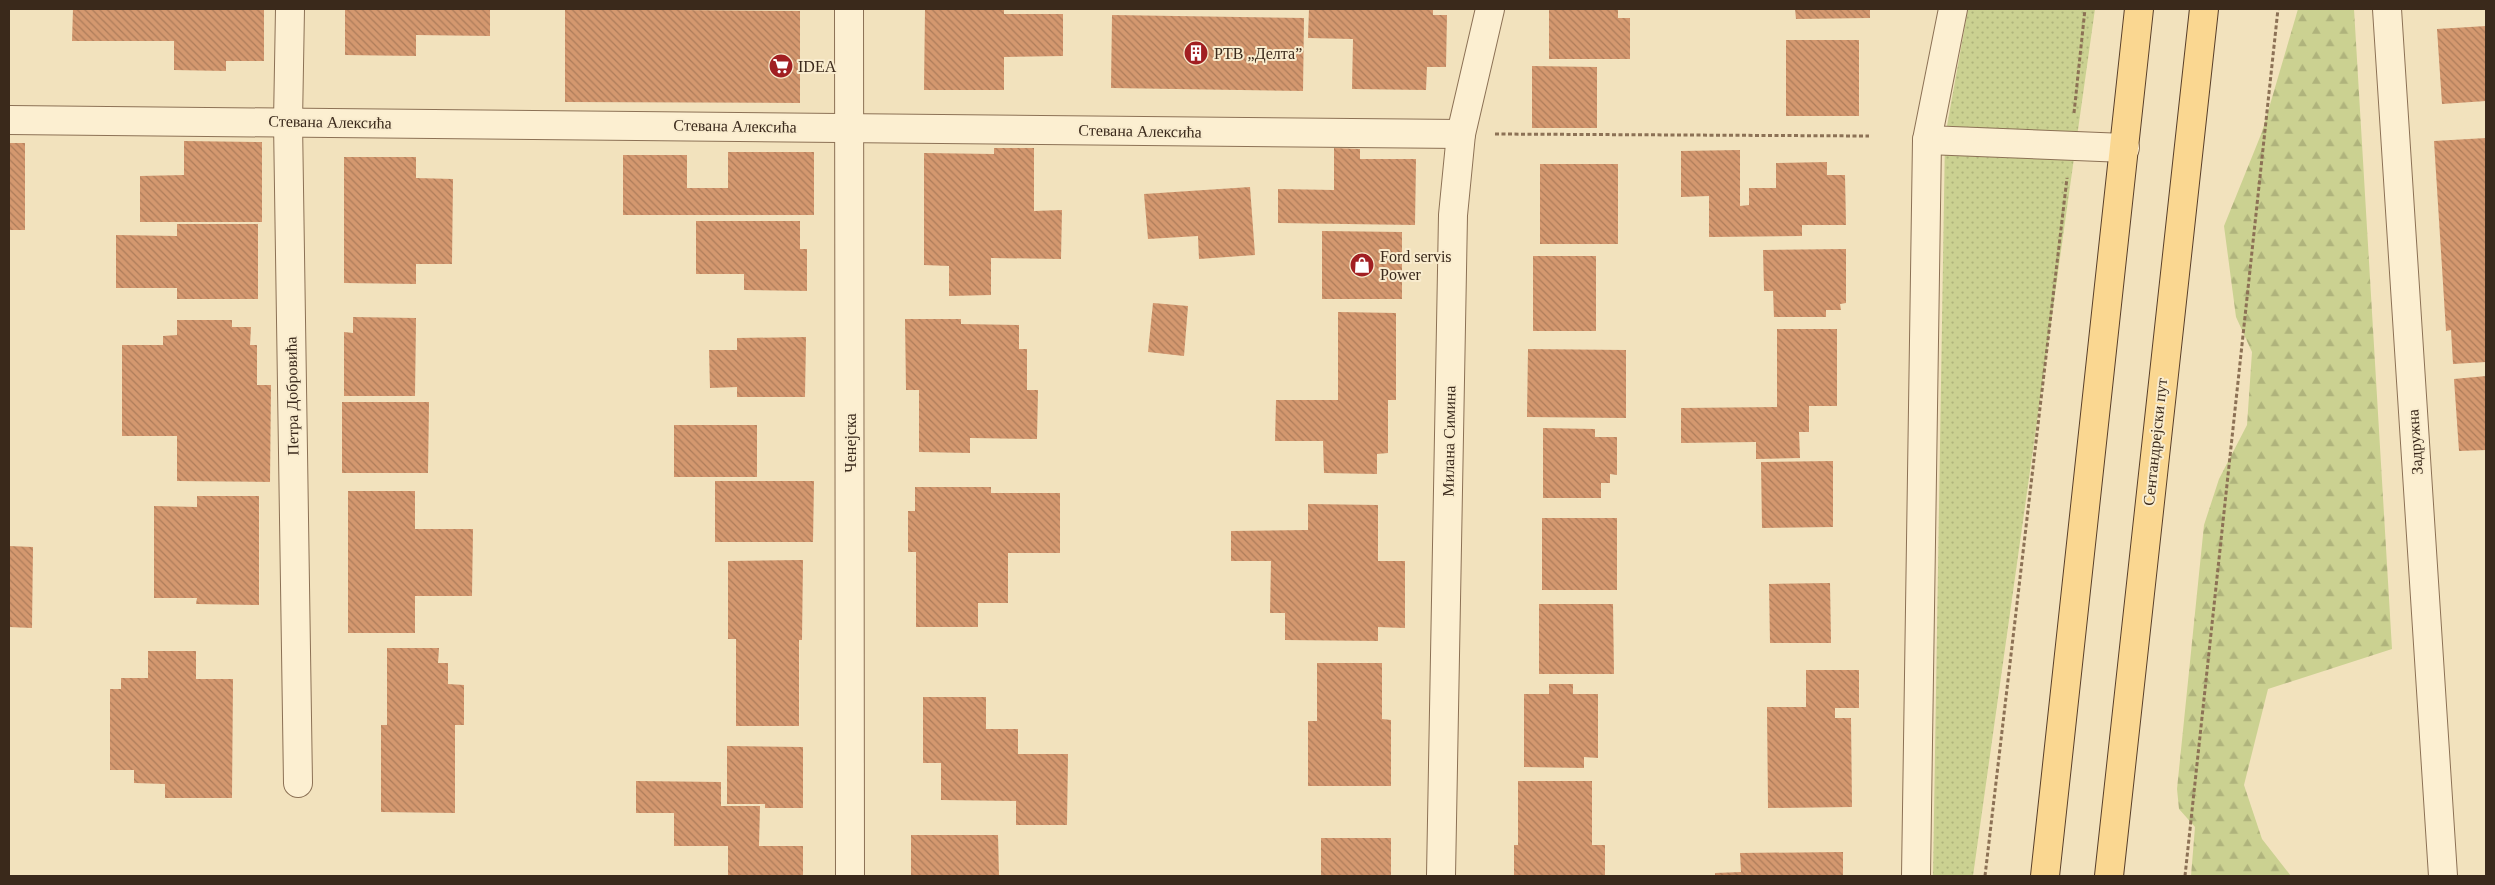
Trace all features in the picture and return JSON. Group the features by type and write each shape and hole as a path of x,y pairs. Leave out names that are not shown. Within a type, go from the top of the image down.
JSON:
{"main road":[{"path":"2045,876 2139,9"},
{"name":"Сентандрејски пут","path":"2108,876 2204,9"}],"street":[{"name":"Петра Добровића","path":"290,9 288,122 298,783"},
{"name":"Ченејска","path":"849,9 850,876"},
{"name":"Милана Симина","path":"1441,876 1453,215 1461,134 1490,9"},
{"path":"1916,876 1926,140 1952,9"},
{"name":"Задружна","path":"2387,9 2443,876"},
{"name":"Стевана Алексића","path":"9,120 1461,134"},
{"path":"1926,140 2071,144 2125,148"}],"path":[{"path":"1985,876 2071,144 2085,9"},
{"path":"2185,876 2278,9"},
{"path":"1461,134 1869,136"}],"green space":[{"path":"1968,9 2095,9 1973,876 1933,876 1945,137"},
{"path":"2298,9 2354,9 2392,649 2268,689 2244,785 2262,839 2291,876 2191,876 2195,827 2179,809 2177,789 2204,525 2219,479 2247,425 2252,352 2236,317 2224,226 2262,132"}],"building":[{"path":"73,9 264,9 264,61 226,61 226,71 174,70 174,41 72,41"},
{"path":"345,9 490,9 490,36 416,35 416,56 345,55"},
{"path":"565,9 800,11 800,103 565,102"},
{"path":"925,9 1004,9 1004,14 1063,14 1063,56 1004,57 1004,90 924,90"},
{"path":"1309,9 1433,9 1433,15 1447,15 1446,67 1427,67 1426,90 1352,89 1353,39 1308,38"},
{"path":"1549,9 1618,9 1618,18 1630,18 1630,59 1549,59"},
{"path":"1795,9 1870,9 1870,18 1796,19"},
{"path":"1112,15 1304,18 1303,91 1111,88"},
{"path":"2486,26 2486,101 2442,104 2437,29"},
{"path":"1786,40 1859,40 1859,116 1786,116"},
{"path":"1532,66 1597,67 1597,128 1532,128"},
{"path":"2486,138 2486,362 2453,364 2451,330 2446,331 2434,141"},
{"path":"184,141 262,142 262,222 140,222 140,176 184,175"},
{"path":"9,143 25,143 25,230 9,230"},
{"path":"994,148 1034,148 1034,211 1062,210 1061,259 991,258 991,295 949,296 949,266 924,265 924,153 994,154"},
{"path":"1334,148 1360,149 1360,159 1416,159 1415,225 1278,223 1278,189 1334,190"},
{"path":"1740,150 1740,206 1749,205 1749,188 1776,188 1776,163 1827,162 1827,175 1845,175 1846,225 1802,225 1802,236 1709,237 1709,196 1681,197 1681,151"},
{"path":"728,152 814,152 814,215 623,215 623,155 687,155 687,188 728,188"},
{"path":"344,157 416,157 416,178 453,179 452,264 416,264 416,284 344,283"},
{"path":"1540,164 1618,164 1618,244 1540,244"},
{"path":"1250,187 1255,255 1199,259 1198,236 1148,239 1144,194"},
{"path":"696,221 800,221 800,249 807,249 807,291 744,290 744,274 696,274"},
{"path":"177,224 258,224 258,299 177,299 177,288 116,288 116,235 177,236"},
{"name":"Ford servis Power","path":"1322,231 1402,232 1402,299 1322,299"},
{"path":"1846,249 1846,303 1840,304 1841,310 1826,310 1826,317 1774,317 1773,291 1764,291 1763,250"},
{"path":"1533,256 1596,256 1596,331 1533,331"},
{"path":"1153,303 1188,306 1184,356 1148,352"},
{"path":"1338,312 1396,313 1396,400 1388,400 1388,453 1377,454 1377,474 1324,473 1323,441 1275,441 1276,400 1338,400"},
{"path":"353,317 416,318 415,396 344,396 344,332 353,333"},
{"path":"905,319 961,319 961,324 1019,325 1019,349 1027,349 1027,390 1038,390 1037,439 970,438 970,453 919,452 919,390 906,390"},
{"path":"177,320 232,320 232,327 251,327 250,345 257,345 257,385 271,385 270,482 177,481 177,436 122,436 122,345 163,345 163,336 177,335"},
{"path":"1777,329 1837,329 1837,406 1809,406 1809,432 1799,432 1800,458 1756,459 1756,442 1681,443 1681,408 1777,407"},
{"path":"806,337 805,397 737,397 737,387 710,388 709,350 737,350 737,338"},
{"path":"1528,349 1626,350 1626,418 1527,417"},
{"path":"2486,376 2486,450 2459,451 2454,379"},
{"path":"342,402 429,402 428,473 342,473"},
{"path":"674,425 757,425 757,477 674,477"},
{"path":"1543,428 1595,429 1595,437 1617,437 1617,475 1610,474 1610,483 1601,483 1601,498 1543,498"},
{"path":"1833,461 1833,527 1762,528 1761,462"},
{"path":"715,481 814,481 813,542 715,542"},
{"path":"915,487 991,487 991,493 1060,493 1060,553 1008,553 1008,603 978,603 978,627 916,627 916,552 908,552 908,511 915,511"},
{"path":"348,491 415,491 415,529 473,529 472,596 415,596 415,633 348,633"},
{"path":"197,496 259,496 259,605 196,604 197,598 154,598 154,506 197,507"},
{"path":"1308,504 1378,505 1378,561 1405,561 1405,628 1378,627 1378,641 1285,640 1285,613 1270,613 1271,561 1231,561 1231,531 1308,530"},
{"path":"1542,518 1617,518 1617,590 1542,590"},
{"path":"9,546 33,547 32,628 9,627"},
{"path":"803,560 802,640 799,640 799,726 736,726 736,639 728,639 728,561"},
{"path":"1830,583 1831,643 1770,643 1769,584"},
{"path":"1539,604 1613,604 1614,674 1539,674"},
{"path":"387,648 439,648 438,663 448,663 448,684 464,685 464,725 455,725 455,813 381,812 381,725 387,725"},
{"path":"148,651 196,651 196,679 233,679 232,798 165,798 165,784 134,783 134,770 110,770 110,689 121,689 121,678 148,678"},
{"path":"1317,663 1382,663 1382,719 1391,720 1391,786 1308,786 1308,721 1317,721"},
{"path":"1806,670 1859,670 1859,708 1835,708 1835,718 1851,718 1852,807 1768,808 1767,707 1806,707"},
{"path":"1549,684 1573,684 1573,694 1598,694 1598,758 1584,757 1584,768 1524,767 1524,694 1549,694"},
{"path":"923,697 986,697 986,729 1018,729 1018,754 1068,754 1067,825 1016,825 1016,801 941,800 941,763 923,763"},
{"path":"727,746 803,747 803,808 765,808 765,804 727,804"},
{"path":"636,781 721,782 721,806 760,806 759,846 803,846 803,876 728,876 728,846 674,846 674,813 636,813"},
{"path":"1518,781 1592,781 1592,845 1605,845 1605,876 1514,876 1514,845 1518,845"},
{"path":"911,835 998,835 999,876 911,876"},
{"path":"1321,838 1391,838 1391,876 1321,876"},
{"path":"1843,852 1843,876 1715,876 1715,873 1741,872 1740,853"}],"place":[{"name":"РТВ „Делта”","path":"1196,53"},
{"name":"IDEA","path":"781,66"},
{"name":"Ford servis Power","path":"1362,265"}]}
